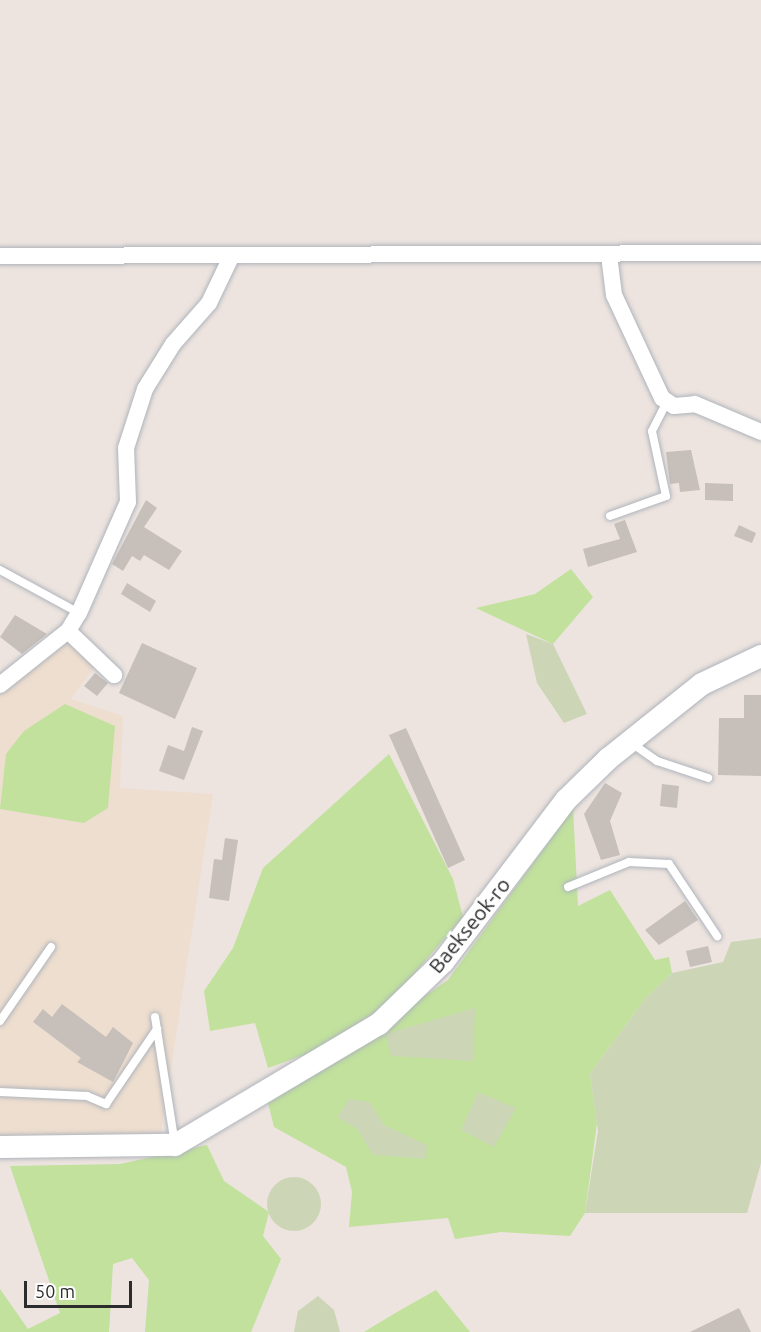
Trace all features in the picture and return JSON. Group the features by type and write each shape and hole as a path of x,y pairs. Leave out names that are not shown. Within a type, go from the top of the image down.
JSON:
{"street":[{"path":"0,256 761,253"},
{"path":"0,685 68,631 79,613 128,502 126,448 145,389 173,344 209,303 232,255"},
{"path":"609,255 614,295 667,402 695,404 761,432"},
{"path":"68,631 114,675"},
{"name":"Baekseok-ro","path":"0,1148 175,1145 379,1024 443,962 566,800 630,742 702,684 761,656"}],"lane":[{"path":"610,516 666,496 652,431 667,402"},
{"path":"0,570 79,613"},
{"path":"630,742 657,761 708,778"},
{"path":"568,887 629,862 669,864 717,936"},
{"path":"0,1021 51,948"},
{"path":"155,1017 175,1145"},
{"path":"0,1092 87,1096 106,1104 157,1029"}],"shaded area":[{"path":"66,641 95,666 71,699 123,716 120,788 213,794 161,1133 0,1138 0,690"}],"green space":[{"path":"571,569 593,597 553,644 476,608 535,594"},
{"path":"526,634 553,644 587,714 564,723 537,683"},
{"path":"65,704 115,726 108,808 84,823 0,809 6,754 24,731"},
{"path":"389,754 453,879 463,917 389,1003 315,1051 268,1068 255,1023 210,1031 204,991 233,948 263,868"},
{"path":"573,808 578,906 610,890 655,960 669,957 672,973 645,999 590,1074 597,1123 585,1213 570,1236 501,1232 455,1239 448,1218 349,1227 352,1192 346,1167 274,1127 268,1103 448,980"},
{"path":"761,938 761,1163 747,1213 585,1213 598,1131 590,1074 645,999 672,973 723,962 731,942"},
{"path":"475,1008 473,1061 391,1056 385,1034"},
{"path":"478,1092 516,1108 494,1147 461,1130"},
{"path":"349,1099 370,1102 384,1125 427,1145 426,1159 373,1155 357,1129 337,1117"},
{"path":"207,1145 224,1181 269,1212 263,1236 281,1259 251,1332 145,1332 149,1280 132,1258 113,1264 109,1332 0,1332 0,1289 28,1329 60,1313 10,1166 120,1164"},
{"path":"294,1177 304,1179 313,1185 319,1194 321,1204 319,1214 313,1223 304,1229 294,1231 284,1229 275,1223 269,1214 267,1204 269,1194 275,1185 284,1179"},
{"path":"436,1290 470,1332 364,1332 397,1312"},
{"path":"318,1296 334,1310 340,1332 294,1332 298,1311"}],"building":[{"path":"691,450 700,490 680,492 679,483 670,484 666,452"},
{"path":"705,483 733,484 733,501 705,500"},
{"path":"146,500 157,508 144,527 182,551 169,570 144,555 140,561 132,556 123,571 112,564"},
{"path":"625,520 637,552 588,567 583,549 620,539 614,524"},
{"path":"739,525 756,533 752,543 734,536"},
{"path":"127,583 156,601 150,612 121,594"},
{"path":"15,615 47,634 22,654 0,637"},
{"path":"142,643 197,668 175,719 119,693"},
{"path":"95,673 108,683 97,696 84,686"},
{"path":"744,695 761,695 761,776 718,775 719,718 744,718"},
{"path":"192,727 203,731 184,780 159,771 168,745 184,751"},
{"path":"406,728 465,860 448,868 389,735"},
{"path":"605,783 622,793 610,821 620,855 601,860 584,814"},
{"path":"662,784 679,786 677,808 660,806"},
{"path":"225,838 238,840 229,901 209,898 214,859 222,860"},
{"path":"685,901 698,920 659,945 645,930"},
{"path":"708,946 712,962 690,967 686,951"},
{"path":"62,1004 106,1037 113,1027 133,1043 113,1082 77,1062 81,1058 33,1022 43,1009 52,1017"},
{"path":"739,1308 751,1332 690,1332"}]}
